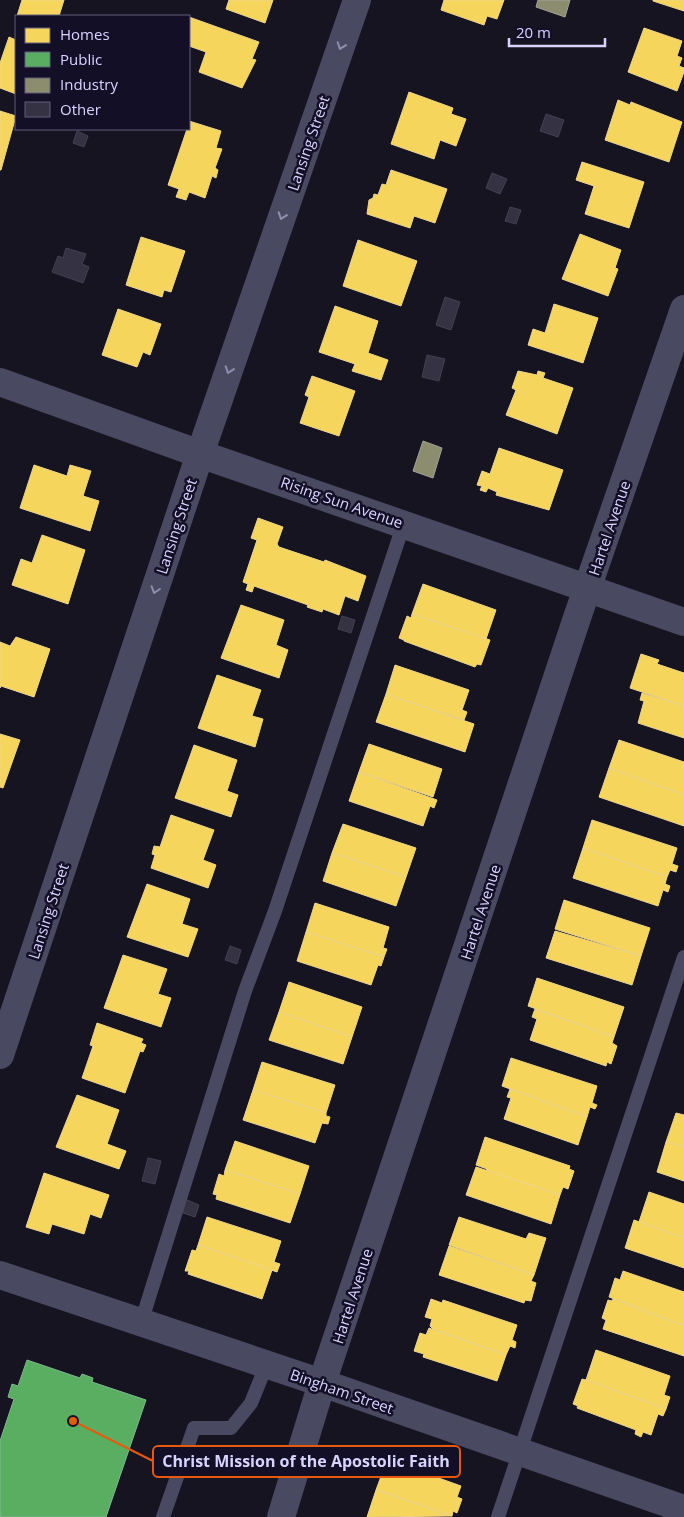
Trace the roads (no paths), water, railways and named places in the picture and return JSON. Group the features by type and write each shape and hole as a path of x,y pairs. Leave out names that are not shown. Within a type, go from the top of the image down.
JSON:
{"street":[{"name":"Lansing Street","path":"0,1055 200,454 357,0"},
{"name":"Hartel Avenue","path":"281,1517 322,1383 588,589 684,309"},
{"name":"Rising Sun Avenue","path":"0,382 200,454 404,523 684,622"},
{"name":"Bingham Street","path":"0,1275 266,1366 322,1383 684,1509"}],"lane":[{"path":"141,1323 245,991 275,911 404,523"},
{"path":"498,1517 521,1453 684,957"},
{"path":"164,1517 194,1428 231,1428 251,1403 266,1366"}],"place":[{"name":"Christ Mission of the Apostolic Faith","path":"73,1421"}]}
